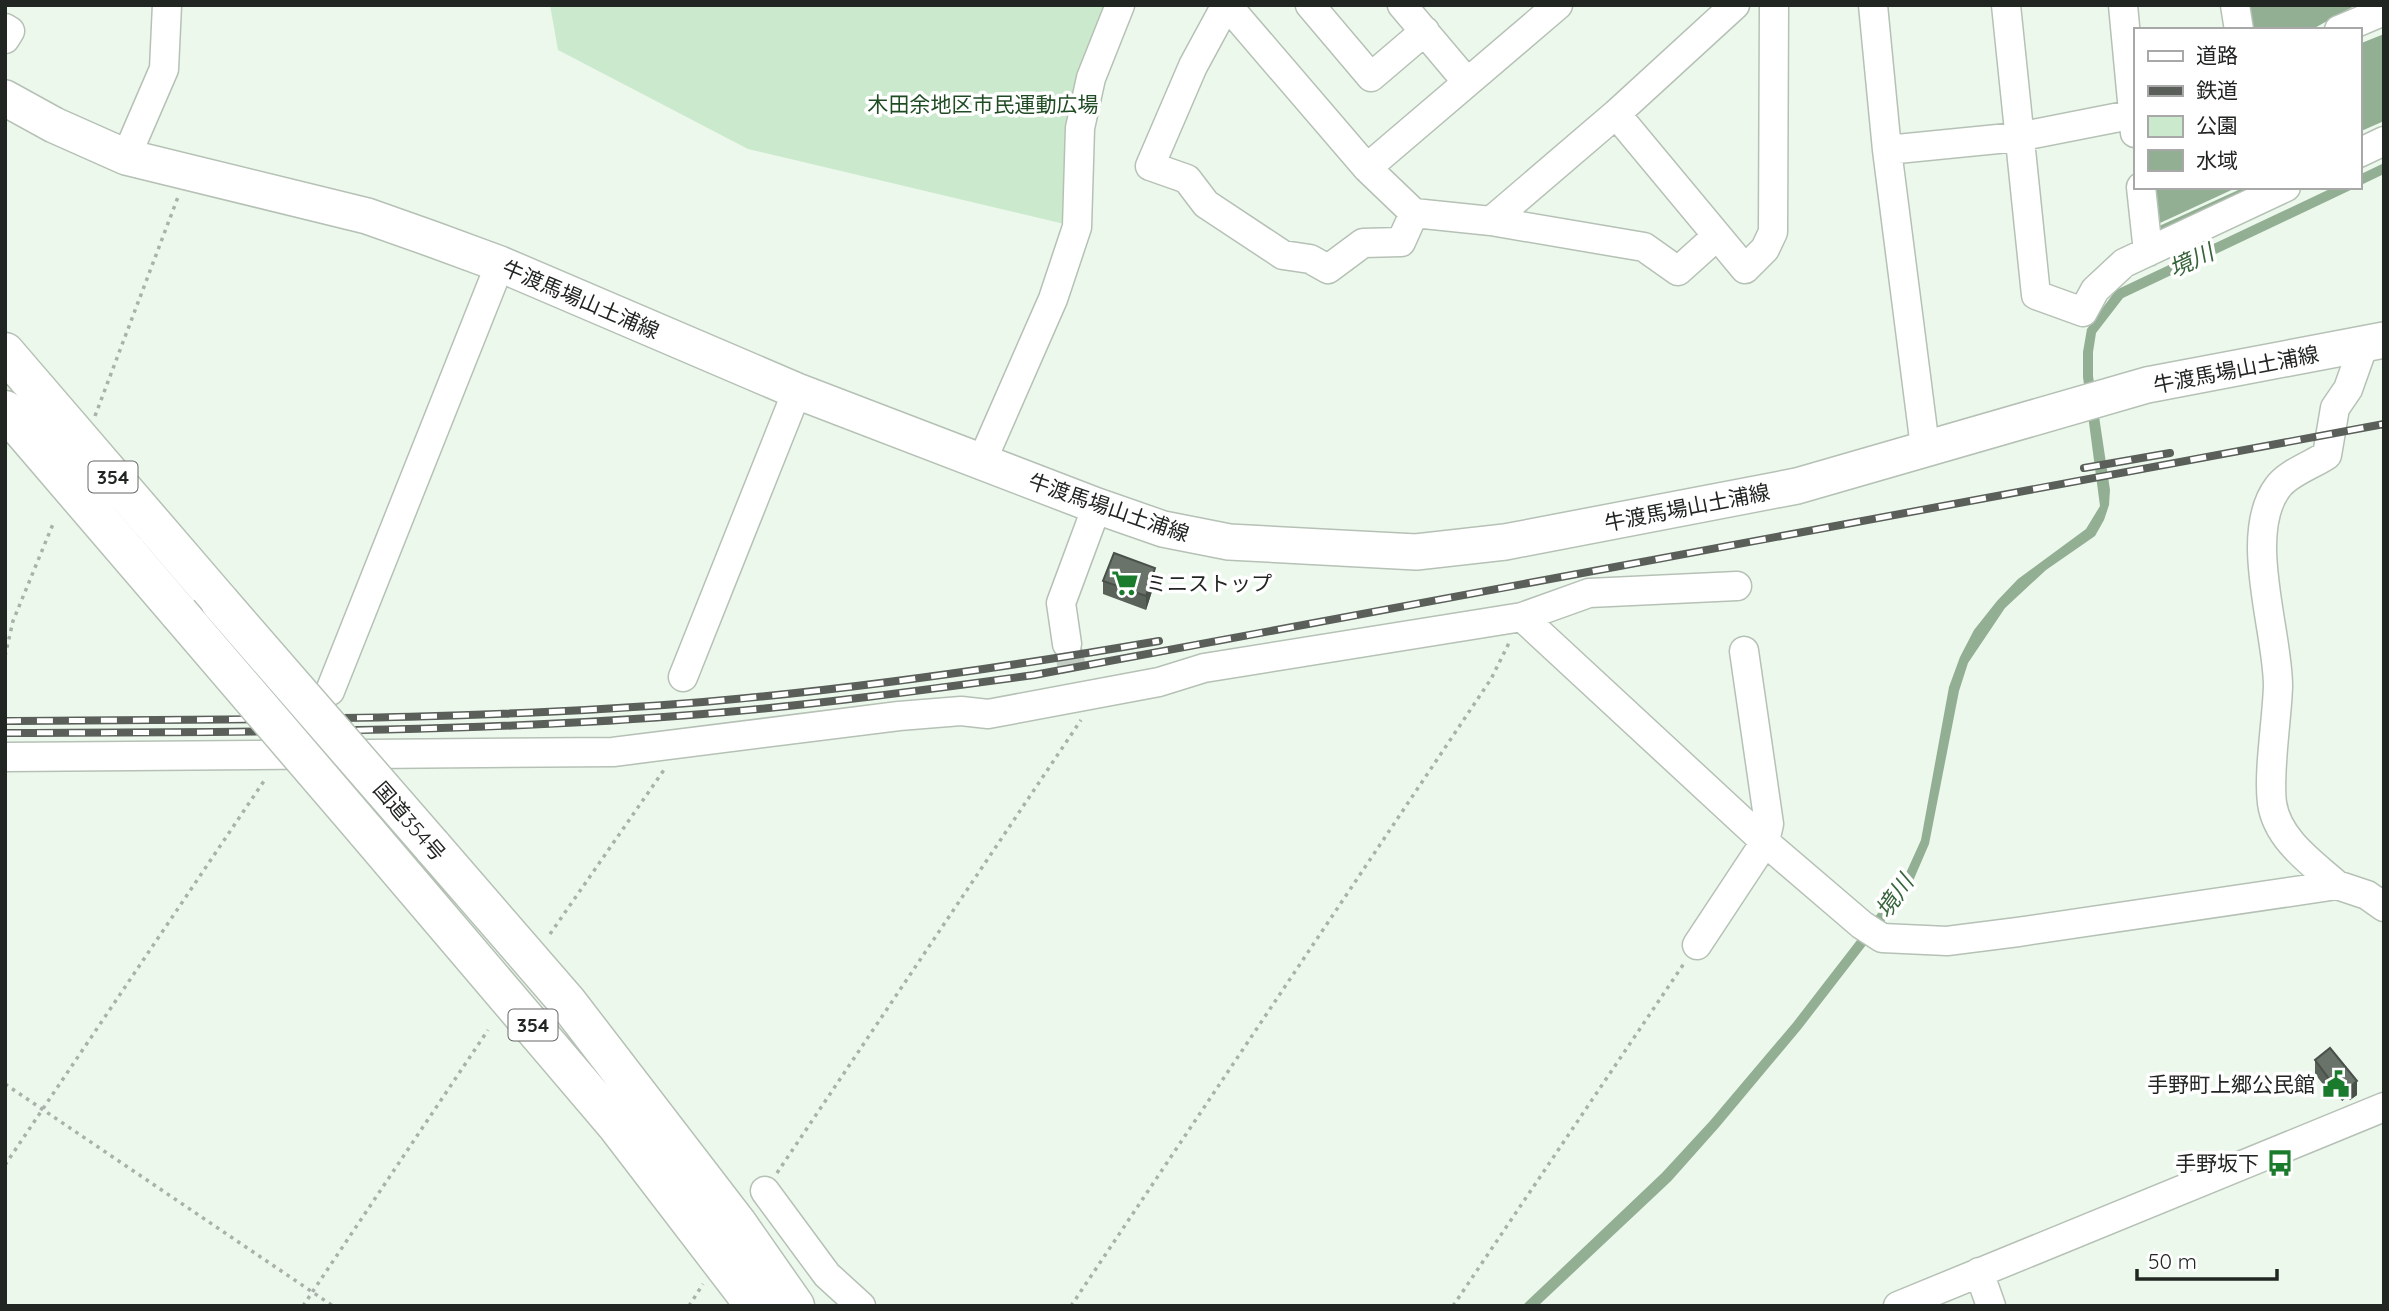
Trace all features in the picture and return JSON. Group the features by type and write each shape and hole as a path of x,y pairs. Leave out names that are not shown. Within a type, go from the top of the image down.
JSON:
{"highway":[{"name":"国道354号","path":"5,352 568,1003 737,1223 795,1306"},
{"name":"国道354号","path":"5,410 617,1126 755,1306"}],"main road":[{"name":"牛渡馬場山土浦線","path":"5,99 65,131 125,157 366,216 500,264 797,391 1097,506 1196,537 1283,547 1416,552 1505,542 1700,506 1797,486 2147,385 2374,342"}],"street":[{"path":"125,157 164,69 167,5"},
{"path":"982,461 1053,299 1077,227 1080,128 1091,78 1119,5"},
{"path":"1414,214 1401,242 1363,243 1328,269 1310,259 1283,255 1206,204 1187,179 1150,166 1193,66 1226,5 1367,168 1414,214 1491,220 1644,247 1678,271 1717,236"},
{"path":"1310,5 1371,77 1417,15 1467,82"},
{"path":"1367,168 1558,5"},
{"path":"1491,220 1616,114 1735,5"},
{"path":"1616,114 1745,269 1765,248 1773,232 1774,5"},
{"path":"1873,5 1887,150 1925,447"},
{"path":"2006,5 2036,295 2083,312 2095,290 2123,263 2282,189"},
{"path":"2123,5 2134,110"},
{"path":"2235,5 2239,28"},
{"path":"2344,28 2384,10"},
{"path":"5,28 10,31 5,39"},
{"path":"1887,150 2018,137 2134,120"},
{"path":"2361,152 2384,141"},
{"path":"2141,189 2148,252"},
{"path":"330,691 500,264"},
{"path":"2374,342 2335,408 2327,455 2278,486 2266,513 2262,548 2278,683 2272,804 2287,836 2304,859 2337,885 2367,895 2384,907"},
{"path":"683,677 797,391"},
{"path":"1067,644 1061,603 1097,506"},
{"path":"5,757 613,752 911,715 961,711 988,714 1078,691 1159,682 1204,668 1522,617 1589,593 1737,586"},
{"path":"1522,617 1765,842 1872,932 1947,941 2337,885"},
{"path":"1697,945 1765,842 1769,824 1744,651"},
{"path":"1898,1306 2384,1107"},
{"path":"765,1191 827,1275 861,1306"},
{"path":"1979,1272 1991,1306"}],"path":[{"path":"93,421 187,173"},
{"path":"5,656 13,621 54,524"},
{"path":"1071,1306 1491,679 1522,617"},
{"path":"765,1191 1081,720 1078,691"},
{"path":"550,934 661,776 678,743"},
{"path":"5,1165 283,753"},
{"path":"1453,1306 1697,945"},
{"path":"303,1306 488,1030"},
{"path":"5,1084 333,1306"},
{"path":"689,1306 706,1278"}],"green space":[{"name":"木田余地区市民運動広場","path":"550,5 1120,5 1091,78 1077,227 748,149 558,50"}],"water":[{"path":"2239,5 2356,5 2315,28 2243,28"},
{"path":"2384,34 2384,121 2361,131 2361,43"},
{"path":"2384,163 2384,174 2361,185 2361,174"},
{"path":"2156,189 2234,189 2160,223"},
{"path":"2241,189 2273,189 2151,247 2157,227"},
{"name":"境川","path":"2330,189 2353,189 2123,298 2096,333 2093,376 2110,490 2104,520 2095,536 2046,570 2005,608 1968,663 1959,691 1929,844 1910,888 1801,1029 1671,1181 1538,1306 1522,1306 1662,1173 1710,1121 1793,1023 1902,882 1921,840 1949,687 1974,630 2018,579 2086,529 2100,506 2083,377 2083,352 2087,329 2116,290"}],"building":[{"path":"1114,553 1155,568 1146,596 1103,581"},
{"path":"2330,1048 2357,1081 2350,1087 2347,1084 2342,1088 2337,1081 2333,1084 2315,1060"}],"tunnel":[{"path":"1067,644 1075,683"}],"railway":[{"path":"5,733 354,730 529,725 703,714 910,692 1034,675 2384,424"},
{"path":"2084,468 2170,453"},
{"path":"5,721 442,716 703,702 875,684 1159,641"}],"place":[{"name":"ミニストップ","path":"1125,583"},
{"name":"手野町上郷公民館","path":"2336,1084"},
{"name":"手野坂下","path":"2280,1163"}]}
